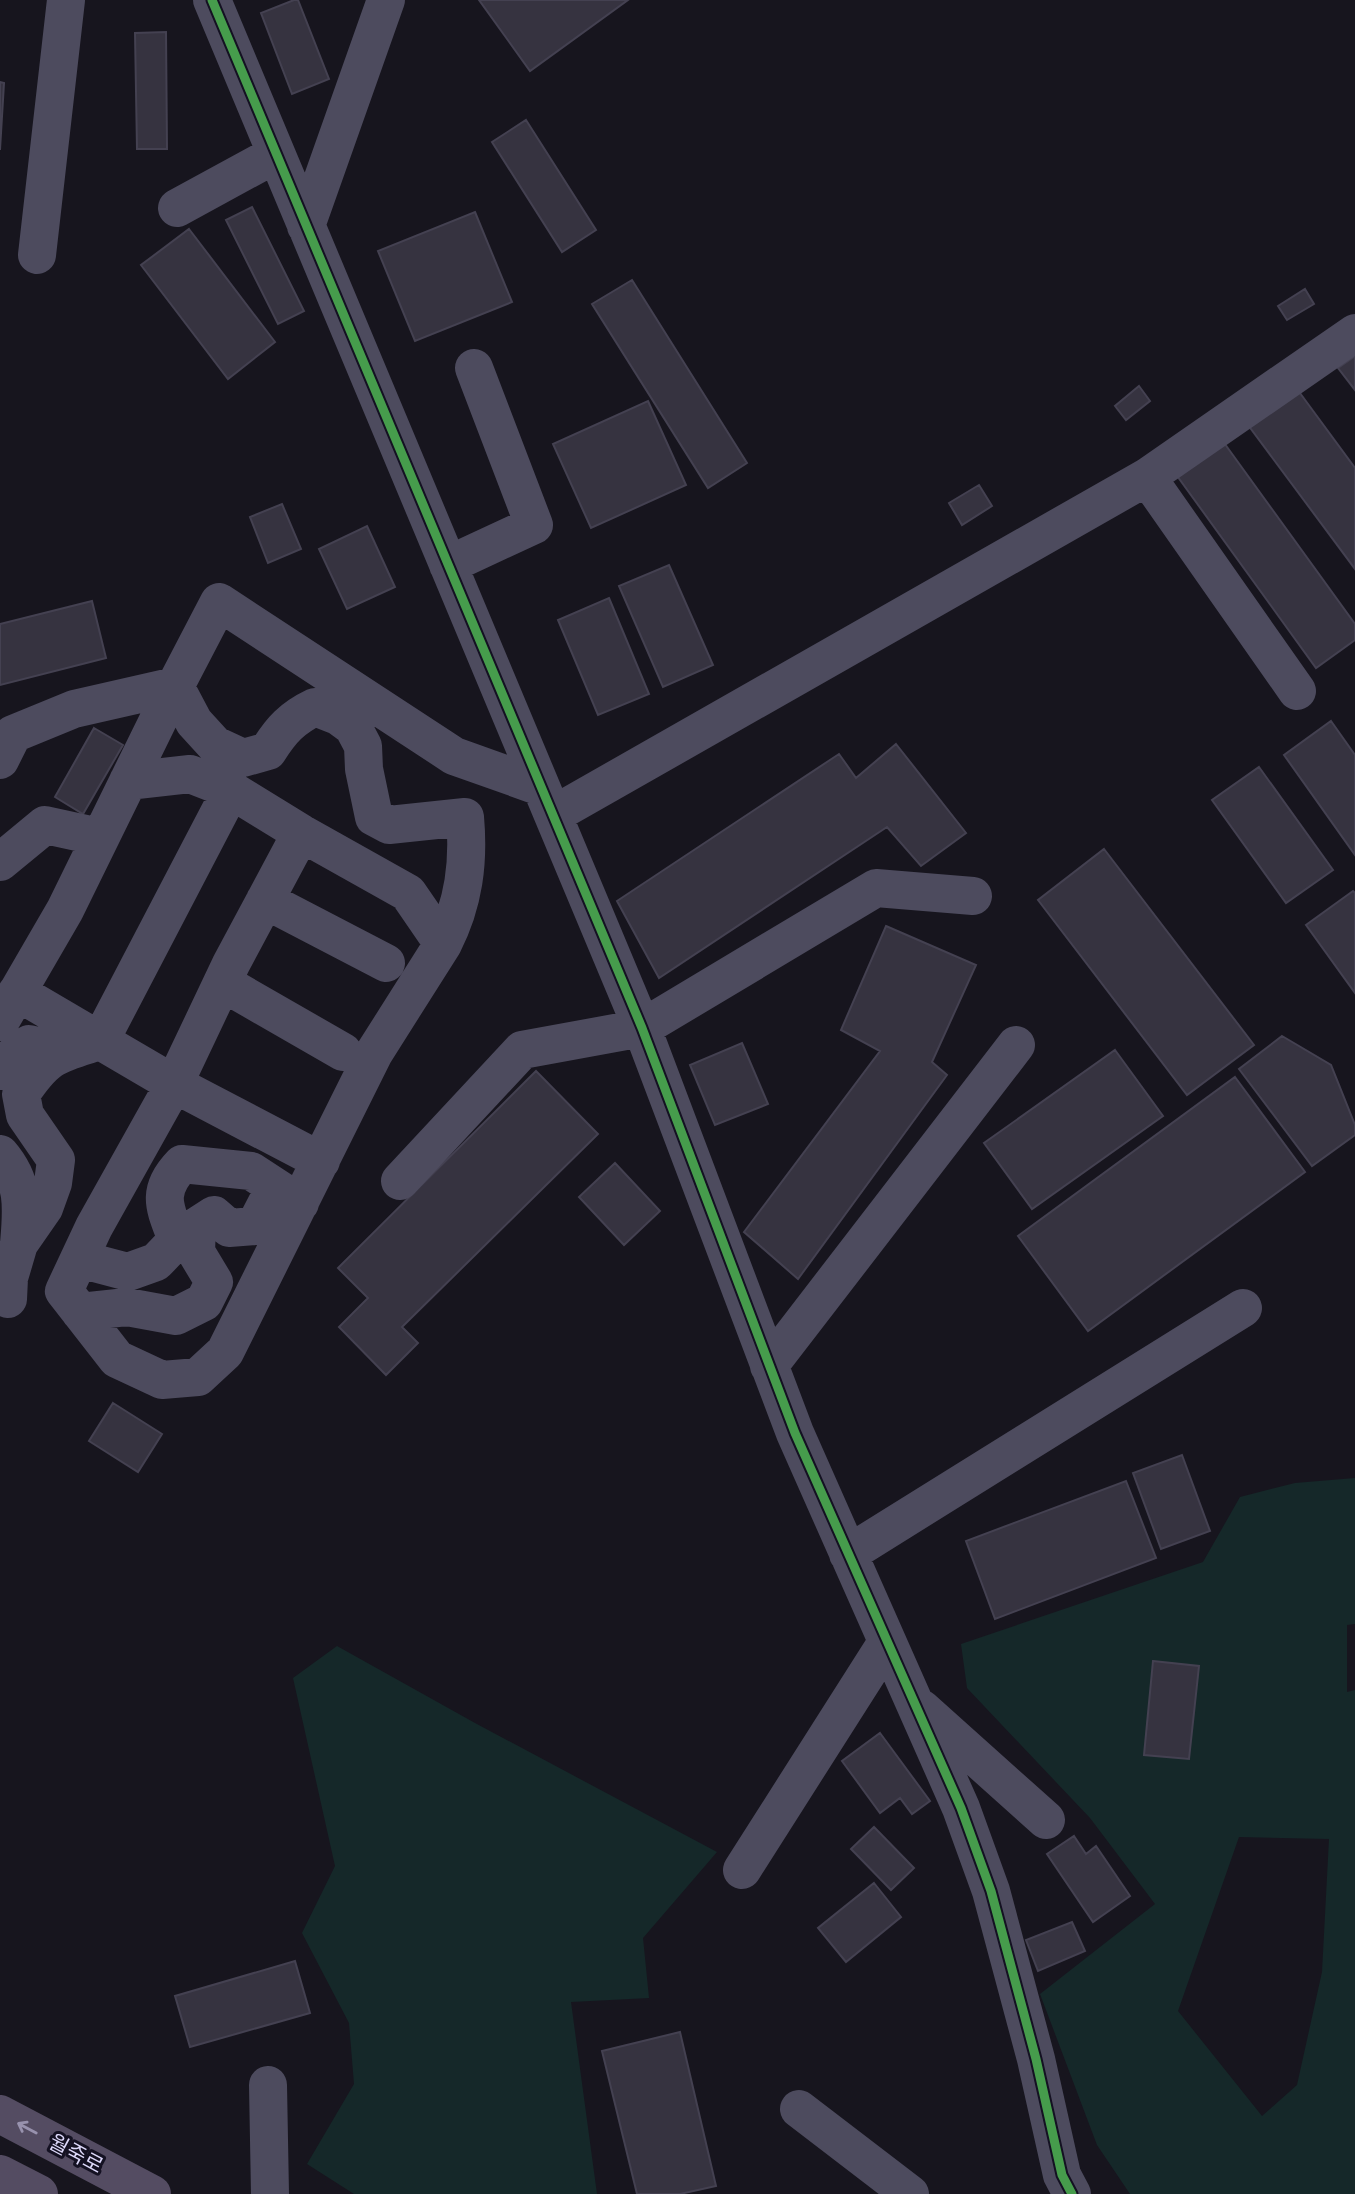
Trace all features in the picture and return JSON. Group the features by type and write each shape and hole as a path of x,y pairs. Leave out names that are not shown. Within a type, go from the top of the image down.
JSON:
{"main road":[{"name":"월죽로","path":"0,2114 152,2194"}],"street":[{"path":"37,255 66,0"},
{"path":"212,0 642,1028 795,1433 961,1808 991,1891 1062,2175 1072,2194"},
{"path":"306,226 386,0"},
{"path":"177,208 276,154"},
{"path":"547,801 1147,477 1355,333"},
{"path":"448,565 534,525 474,368"},
{"path":"1147,477 1297,691"},
{"path":"321,1161 174,1084 83,1046 9,1007 65,910 219,602 454,756 547,801"},
{"path":"0,760 13,734 74,709 175,686"},
{"path":"74,1288 127,1307 176,1316 204,1302 214,1282 196,1252 197,1226 214,1215 229,1228 255,1226 321,1161 374,1053 453,925 464,888 467,845 465,817 389,825 374,817 364,769 363,746 353,727 338,716 315,707 296,716 280,732 268,751 243,758 215,746 194,722 175,686"},
{"path":"128,781 190,774 231,790 408,893 443,944"},
{"path":"19,1244 44,1208 54,1183 56,1160 25,1115 21,1094 36,1072 54,1056 83,1046 231,790"},
{"path":"0,862 45,825 100,837"},
{"path":"287,1195 225,1352 198,1377 162,1380 117,1359 74,1288 94,1227 174,1084 301,833"},
{"path":"400,1181 522,1050 642,1028 876,888 973,896"},
{"path":"265,900 386,963"},
{"path":"223,983 343,1052"},
{"path":"0,1071 9,1059 29,1044 83,1046"},
{"path":"769,1366 1016,1045"},
{"path":"0,1154 12,1169 22,1201 19,1244 4,1297 19,1303 156,1262 177,1240 163,1203 170,1177 183,1164 251,1171 287,1195"},
{"path":"848,1554 1242,1308"},
{"path":"742,1870 887,1642"},
{"path":"913,1700 1046,1820"},
{"path":"268,2085 270,2194"},
{"path":"799,2109 910,2194"}],"green space":[{"path":"1355,1478 1355,1624 1347,1625 1347,1692 1355,1690 1355,2194 1130,2194 1097,2145 1040,1994 1155,1904 1090,1818 967,1688 961,1644 1203,1562 1240,1497 1295,1483","holes":["1153,1662 1199,1666 1189,1759 1144,1754","1239,1837 1329,1839 1322,1972 1297,2085 1262,2116 1178,2011"]},
{"path":"337,1646 717,1852 643,1938 649,1998 571,2002 597,2194 354,2194 307,2164 354,2084 349,2023 302,1933 335,1866 293,1678"}],"building":[{"path":"298,0 329,79 292,94 261,13"},
{"path":"479,0 628,0 530,71"},
{"path":"166,32 167,149 137,149 135,33"},
{"path":"0,82 4,83 0,150"},
{"path":"526,120 596,230 562,252 492,142"},
{"path":"252,207 304,311 278,324 226,220"},
{"path":"475,212 512,302 415,341 378,251"},
{"path":"189,229 275,342 228,379 141,265"},
{"path":"632,280 747,463 708,488 592,304"},
{"path":"1305,289 1314,304 1287,320 1278,306"},
{"path":"1355,356 1355,390 1338,368"},
{"path":"1139,386 1150,401 1126,420 1115,406"},
{"path":"1297,389 1355,468 1355,569 1248,425"},
{"path":"648,401 686,485 591,528 553,444"},
{"path":"1222,440 1355,624 1355,640 1316,668 1175,473"},
{"path":"979,485 992,506 962,525 949,503"},
{"path":"282,504 301,549 268,563 250,517"},
{"path":"367,526 395,587 347,609 319,549"},
{"path":"669,565 713,665 663,687 619,586"},
{"path":"609,598 649,694 598,715 558,620"},
{"path":"92,601 106,658 0,685 0,624"},
{"path":"1331,721 1355,755 1355,855 1284,755"},
{"path":"94,728 123,745 83,814 55,797"},
{"path":"896,744 966,833 921,866 887,827 659,978 617,901 839,754 856,778"},
{"path":"1259,767 1333,870 1286,903 1212,800"},
{"path":"1104,849 1254,1045 1187,1095 1038,900"},
{"path":"1353,891 1355,893 1355,993 1306,925"},
{"path":"886,926 976,965 932,1062 947,1075 798,1279 744,1232 880,1051 841,1030"},
{"path":"1282,1036 1331,1065 1355,1125 1355,1135 1312,1166 1239,1069"},
{"path":"742,1043 768,1104 715,1125 690,1065"},
{"path":"1115,1050 1163,1116 1032,1209 984,1143"},
{"path":"536,1071 598,1134 402,1327 418,1343 386,1375 339,1327 368,1298 338,1268"},
{"path":"1235,1077 1305,1172 1088,1331 1018,1236"},
{"path":"615,1163 660,1211 624,1245 579,1197"},
{"path":"113,1403 162,1434 138,1472 89,1441"},
{"path":"1182,1455 1210,1531 1161,1549 1133,1473"},
{"path":"1126,1481 1156,1558 995,1619 966,1541"},
{"path":"1153,1661 1199,1666 1189,1759 1144,1755"},
{"path":"880,1733 930,1801 912,1814 900,1798 880,1813 842,1761"},
{"path":"874,1827 914,1868 891,1890 851,1849"},
{"path":"1074,1836 1086,1854 1096,1846 1130,1896 1093,1922 1047,1854"},
{"path":"874,1883 901,1917 846,1962 818,1928"},
{"path":"1072,1922 1085,1951 1038,1971 1026,1940"},
{"path":"295,1961 310,2013 190,2047 175,1996"},
{"path":"680,2032 716,2186 680,2194 637,2194 602,2051"}],"cycle path":[{"path":"212,0 642,1028 795,1433 961,1808 991,1891 1036,2059 1062,2175 1072,2194"}]}
